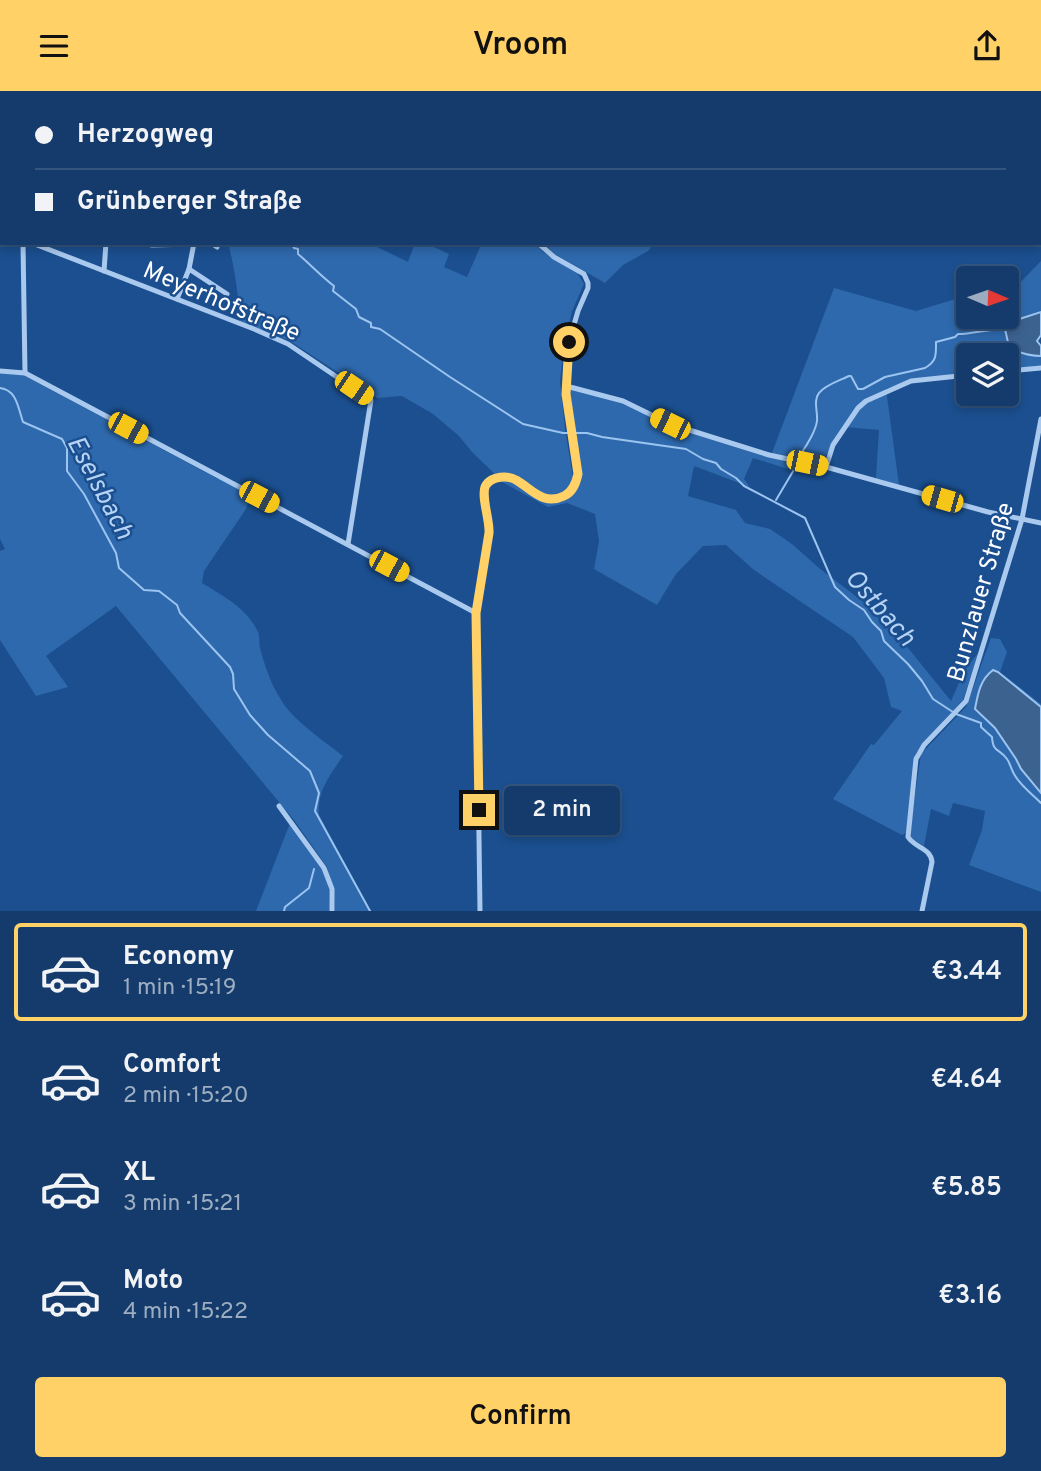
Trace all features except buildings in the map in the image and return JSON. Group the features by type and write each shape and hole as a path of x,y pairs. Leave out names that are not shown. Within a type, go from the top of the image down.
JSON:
{"street":[{"path":"23,245 25,373"},
{"name":"Meyerhofstraße","path":"37,245 288,344 372,400 348,544"},
{"path":"58,254 59,245"},
{"path":"104,271 106,245"},
{"path":"177,299 189,269 194,245"},
{"path":"481,911 476,613 490,525 484,498 487,484 494,479 514,479 536,495 547,499 570,492 578,474 566,386 569,342 588,283 584,274 554,257 540,245"},
{"path":"189,269 227,294"},
{"path":"1019,370 1041,368"},
{"path":"0,371 25,373 476,613"},
{"path":"826,467 833,446 858,408 866,401 911,381 956,376"},
{"path":"566,386 622,401 670,424 769,455 826,467 988,512 1041,523"},
{"name":"Bunzlauer Straße","path":"922,911 932,856 908,837 916,759 924,745 966,701 1022,519 1041,419"},
{"path":"279,806 324,868 332,889 332,911"}],"shaded area":[{"path":"229,245 373,245 408,262 414,245 429,245 449,254 444,267 467,277 481,245 536,245 577,273 584,284 572,311 564,345 560,381 573,477 580,478 569,391 574,385 629,401 671,423 772,453 834,288 916,311 956,299 956,329 1005,329 1006,340 1010,343 956,343 956,374 914,379 886,389 899,485 876,478 879,430 845,427 819,466 802,464 797,472 753,458 744,479 750,487 694,466 688,496 736,510 745,523 770,529 792,544 883,617 951,701 965,669 980,651 963,700 916,753 906,833 902,835 833,799 871,744 874,745 902,711 891,707 884,678 853,637 754,570 726,545 703,546 676,574 657,605 594,569 599,541 595,514 567,503 548,507 504,483 459,436 433,414 402,396 377,398 290,341 240,321"},
{"path":"545,245 653,245 648,251 623,265 605,283 555,254"},
{"path":"1041,261 1041,312 1019,319 1019,284"},
{"path":"1041,312 1041,335 1037,341 1041,346 1041,356 1024,354 1019,352 1019,343 1008,343 1005,329 1019,329 1019,319"},
{"path":"1019,351 1041,356 1041,366 1019,368"},
{"path":"0,373 23,375 218,479 220,476 252,492 246,509 204,571 202,583 234,603 248,616 258,632 268,674 285,706 308,729 343,756 322,791 319,815 371,911 335,911 327,867 294,820 116,606 46,656 68,687 36,696 0,640 0,551 5,549 0,539"},
{"path":"991,638 1000,639 1007,652 1000,672 1041,704 1041,707 993,670 982,683 975,709 995,728 1021,769 1041,793 1041,892 969,865 982,830 985,811 953,803 949,816 931,809 924,846 911,838 921,754 966,707"},
{"path":"993,670 1041,707 1041,793 1021,769 995,728 975,709 982,683"},
{"path":"290,823 323,869 329,889 330,911 256,911"}],"waterway":[{"name":"Ostbach","path":"292,245 298,249 298,254 334,286 333,291 356,309 359,317 371,323 371,327 380,329 523,424 563,433 587,433 686,449 716,463 744,486 805,518 835,587 864,610 881,631 884,641 908,664 933,699 956,714 981,723 981,727 992,737 995,748 1008,761 1017,778 1041,803"},
{"path":"802,452 816,425 817,396 829,385 851,376 858,389 863,389 885,377 925,368 935,357 936,342 958,334 995,329"},
{"name":"Eselsbach","path":"0,388 6,389 13,396 23,422 62,439 67,448 67,471 84,494 116,553 119,568 144,590 159,591 177,605 180,613 230,667 234,689 250,715 268,735 310,771 319,793 315,811 370,911"},
{"path":"776,500 795,468"},
{"name":"Eselsbach","path":"284,911 285,907 309,888 314,869"}],"route":[{"path":"479,810 476,613 490,525 484,491 487,484 494,479 505,477 514,479 536,495 553,499 570,492 576,483 578,474 566,394 569,342"}]}
